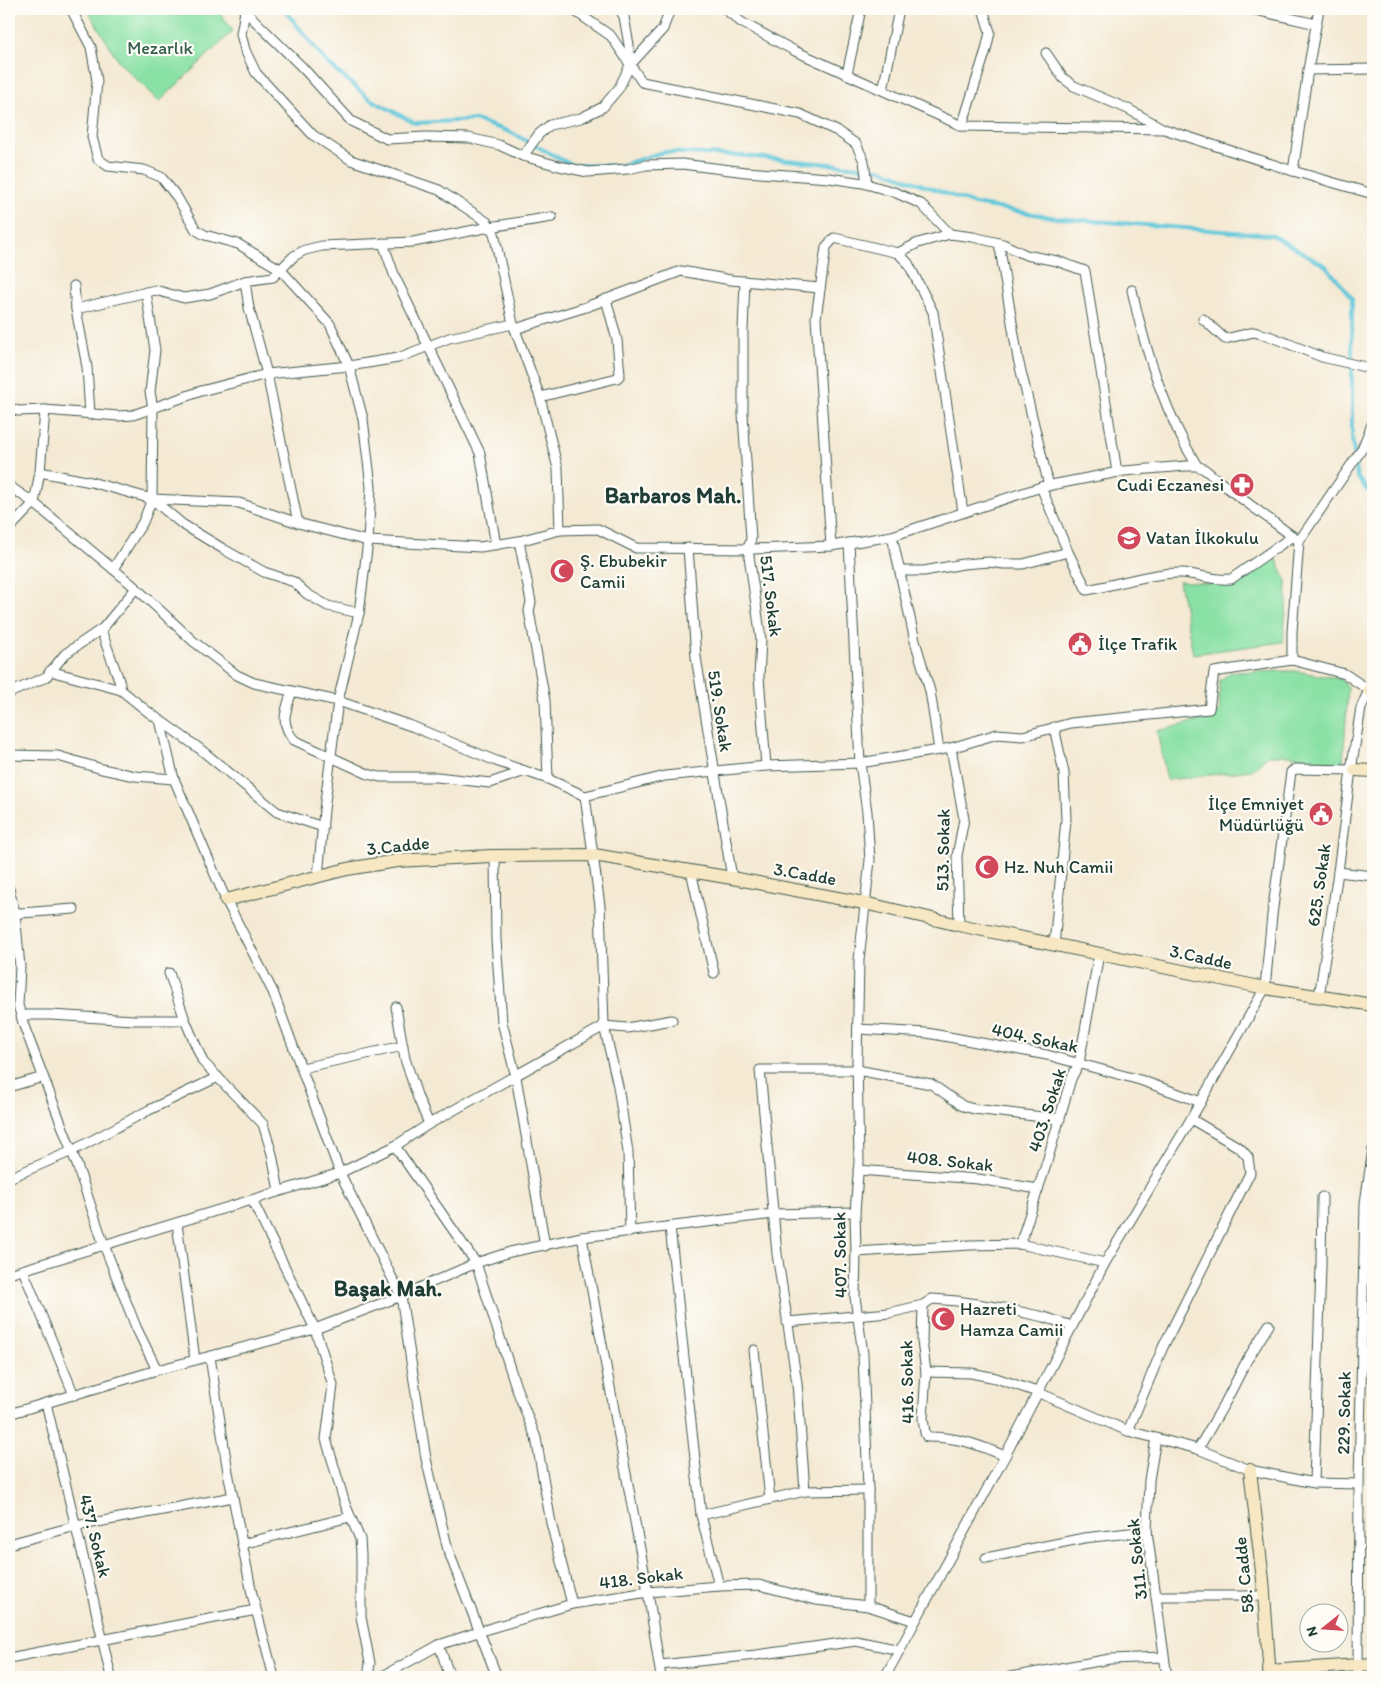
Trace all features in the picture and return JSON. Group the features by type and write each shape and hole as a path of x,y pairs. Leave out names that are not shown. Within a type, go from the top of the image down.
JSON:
{"street":[{"path":"71,9 91,47 97,81 92,137 98,159 108,166 144,170 161,177 177,197 196,230 205,235 238,244 280,269 330,324 349,366 363,419 371,487 368,542 360,613 338,701 318,876"},
{"path":"572,9 611,36 642,82 800,114 837,131 856,144 864,161 867,184"},
{"path":"620,9 624,17 630,65"},
{"path":"526,153 539,134 550,125 581,118 603,107 619,88 630,65 663,29 670,9"},
{"path":"724,9 742,22 795,51 962,126 1164,129"},
{"path":"847,74 861,9"},
{"path":"883,90 899,9"},
{"path":"962,126 990,32 983,9"},
{"path":"1251,9 1316,24"},
{"path":"1294,171 1308,70 1319,9"},
{"path":"244,10 303,68 351,122 388,139 425,137 469,138 526,153 559,166 588,172 628,169 646,165 682,164 746,172 829,178 867,184 894,192 921,204 950,234"},
{"path":"244,10 241,34 245,50 256,73 313,136 351,160 439,190 487,222 490,226 494,233 514,327 540,397 558,469 560,530"},
{"path":"1046,54 1063,78 1074,86 1128,109 1164,129 1373,194"},
{"path":"1308,70 1373,69"},
{"path":"76,309 155,290 184,298 210,294 245,281 273,277 294,256 305,250 322,246 413,242 490,226 552,217"},
{"path":"9,228 9,234"},
{"path":"898,252 918,242 950,234 999,243 1026,255 1057,261 1085,271 1117,472"},
{"path":"831,546 816,318 826,247 834,238 898,252 908,263 933,312 963,512"},
{"path":"383,243 396,277 480,453 496,545"},
{"path":"999,243 1018,359 1045,487 1068,552 1087,590 1152,576 1182,573 1222,580 1231,579 1296,538 1337,487 1362,449 1373,422"},
{"path":"9,406 18,411 45,410 90,415 133,415 201,391 266,374 349,366 398,358 448,338 514,327 606,299 681,271 745,282 820,288"},
{"path":"245,281 249,308 266,374 298,523"},
{"name":"517. Sokak","path":"745,282 743,414 751,539 748,549 761,639 758,677 766,766"},
{"path":"74,286 76,309 87,367 90,415"},
{"path":"1132,290 1148,354 1162,394 1180,438 1197,466"},
{"path":"113,569 143,522 152,499 153,408 150,392 155,350 146,292"},
{"path":"540,397 617,378 620,375 617,340 606,299"},
{"path":"1203,319 1224,339 1254,332 1322,357 1369,367"},
{"path":"9,529 34,503 40,472 45,410"},
{"path":"40,472 91,482 152,499 239,503 298,523 368,542 480,547 519,541 560,530 598,529 636,548 748,549 831,546 892,536 1045,487 1117,472 1197,466 1204,468 1234,493 1296,538"},
{"path":"9,486 34,503 136,588 193,641 237,675 254,683 338,701 414,727 548,779 585,796 665,776 766,766 860,763 951,748 997,734 1023,736 1072,723 1209,709 1214,672 1292,660 1345,674 1371,690"},
{"path":"152,499 182,524 264,572 294,582 307,594 328,606 360,613"},
{"path":"892,536 915,641 930,691 939,750"},
{"path":"1292,660 1296,538"},
{"path":"519,541 531,602 529,611 545,701 548,779"},
{"name":"407. Sokak","path":"849,543 860,763 868,812 870,860 859,960 858,1170 855,1212 855,1296 863,1354 868,1490 868,1606"},
{"name":"519. Sokak","path":"688,548 696,657 713,771 732,878"},
{"path":"900,571 924,571 962,564 989,562 1023,564 1068,552"},
{"path":"9,691 46,677 65,654 101,630 136,588"},
{"path":"101,630 121,690"},
{"path":"50,671 121,690 200,749 277,812 323,827"},
{"name":"625. Sokak","path":"1319,997 1361,708 1371,690"},
{"path":"292,691 284,719 288,732 294,740 368,774 380,777 436,777 490,783 524,771"},
{"path":"160,720 174,779 226,900 273,992 340,1173 401,1296 426,1459 448,1550 497,1677"},
{"path":"1054,727 1064,773 1066,820 1054,945"},
{"name":"513. Sokak","path":"951,748 964,819 957,856 959,925"},
{"path":"9,754 58,756 126,774 174,779"},
{"path":"885,1677 1005,1456 1105,1263 1201,1102 1265,988 1272,915 1291,772 1295,769 1373,770"},
{"path":"585,796 600,906 604,1026 618,1086 628,1152 630,1232"},
{"name":"3.Cadde","path":"226,900 347,869 397,861 495,856 594,855 732,878 864,903 959,925 1265,988 1373,1006"},
{"path":"495,856 496,940 502,1022 516,1077 545,1246"},
{"path":"690,871 714,973"},
{"path":"1338,872 1373,876"},
{"path":"9,889 20,967 18,1006 72,1151 104,1245 136,1326 157,1370"},
{"path":"12,913 74,909"},
{"name":"403. Sokak","path":"1020,1244 1071,1079 1079,1063 1099,954"},
{"path":"168,973 203,1062 263,1124 272,1154 279,1191"},
{"path":"396,1007 412,1082 429,1124"},
{"path":"21,1015 51,1014 134,1020 185,1020"},
{"path":"9,1274 340,1173 395,1146 429,1124 516,1077 604,1026 627,1028 672,1020"},
{"name":"404. Sokak","path":"858,1029 927,1033 1048,1055 1140,1080 1201,1102"},
{"path":"302,1068 403,1046"},
{"path":"805,1491 797,1383 777,1254 760,1070 858,1070 931,1084 963,1106 974,1109 1060,1119"},
{"path":"9,1087 43,1077"},
{"path":"9,1178 72,1151 148,1110 218,1078"},
{"path":"1128,1431 1163,1347 1250,1173 1248,1157 1240,1148 1191,1119"},
{"path":"395,1146 476,1263 516,1387 536,1438 551,1523 572,1604"},
{"name":"229. Sokak","path":"1358,1671 1359,1484 1365,1203 1373,1149"},
{"name":"408. Sokak","path":"858,1170 978,1179 1038,1189"},
{"path":"1314,1483 1322,1198"},
{"path":"252,1200 314,1329 333,1385 326,1439 345,1504 360,1539 362,1555 361,1617 370,1663 368,1677"},
{"path":"9,1414 157,1370 314,1329 401,1296 476,1263 510,1252 582,1237 774,1214 855,1212"},
{"path":"177,1223 195,1360"},
{"path":"670,1227 701,1514 719,1586"},
{"path":"582,1237 648,1592 661,1677"},
{"path":"856,1252 1020,1244 1105,1263"},
{"path":"23,1270 74,1395"},
{"path":"787,1322 889,1313 923,1305 932,1299 957,1301 1039,1316 1072,1326"},
{"name":"416. Sokak","path":"923,1305 922,1341 926,1372 924,1433 928,1437 947,1437 973,1442 1005,1456"},
{"path":"1198,1449 1226,1401 1246,1360 1269,1325"},
{"path":"754,1350 770,1499"},
{"path":"210,1357 242,1544 256,1610 274,1677"},
{"path":"926,1372 971,1373 996,1378 1037,1392 1128,1431 1198,1449 1250,1470 1314,1483 1359,1484"},
{"name":"437. Sokak","path":"46,1403 111,1677"},
{"name":"311. Sokak","path":"1156,1438 1149,1480 1147,1530 1167,1677"},
{"name":"58. Cadde","path":"1250,1470 1264,1596 1270,1674"},
{"path":"701,1514 805,1491 868,1490"},
{"path":"9,1544 76,1526 233,1497"},
{"path":"242,1544 350,1517"},
{"path":"986,1558 1084,1538 1147,1530"},
{"name":"418. Sokak","path":"381,1677 439,1645 480,1631 572,1604 648,1592 719,1586 759,1585 816,1600 868,1606 916,1621"},
{"path":"1156,1596 1264,1596"},
{"path":"9,1658 256,1610"},
{"path":"660,1665 856,1642 900,1650"},
{"path":"439,1645 450,1677"},
{"path":"1010,1677 1110,1659 1164,1658"},
{"path":"1270,1674 1358,1671 1373,1664"}],"green space":[{"name":"Mezarlık","path":"87,9 217,9 233,31 159,102 119,62"},
{"path":"1271,560 1277,560 1286,581 1287,601 1283,642 1193,654 1179,581 1232,585"},
{"path":"1295,671 1341,679 1348,688 1343,764 1288,755 1268,755 1252,770 1167,780 1157,731 1207,719 1220,711 1219,681 1231,672"}],"waterway":[{"path":"284,9 327,63 370,99 415,123 475,120 510,132 572,165 619,166 663,152 745,156 880,169 974,204 1057,218 1272,235 1326,266 1352,298 1352,437 1357,477 1373,497"}],"place":[{"name":"Cudi Eczanesi","path":"1242,485"},
{"name":"Vatan İlkokulu","path":"1129,538"},
{"name":"Ş. Ebubekir Camii","path":"562,571"},
{"name":"İlçe Trafik","path":"1080,644"},
{"name":"İlçe Emniyet Müdürlüğü","path":"1321,814"},
{"name":"Hz. Nuh Camii","path":"987,867"},
{"name":"Hazreti Hamza Camii","path":"943,1319"}],"district":[{"name":"Barbaros Mah.","path":"673,495"},
{"name":"Başak Mah.","path":"388,1288"}]}
